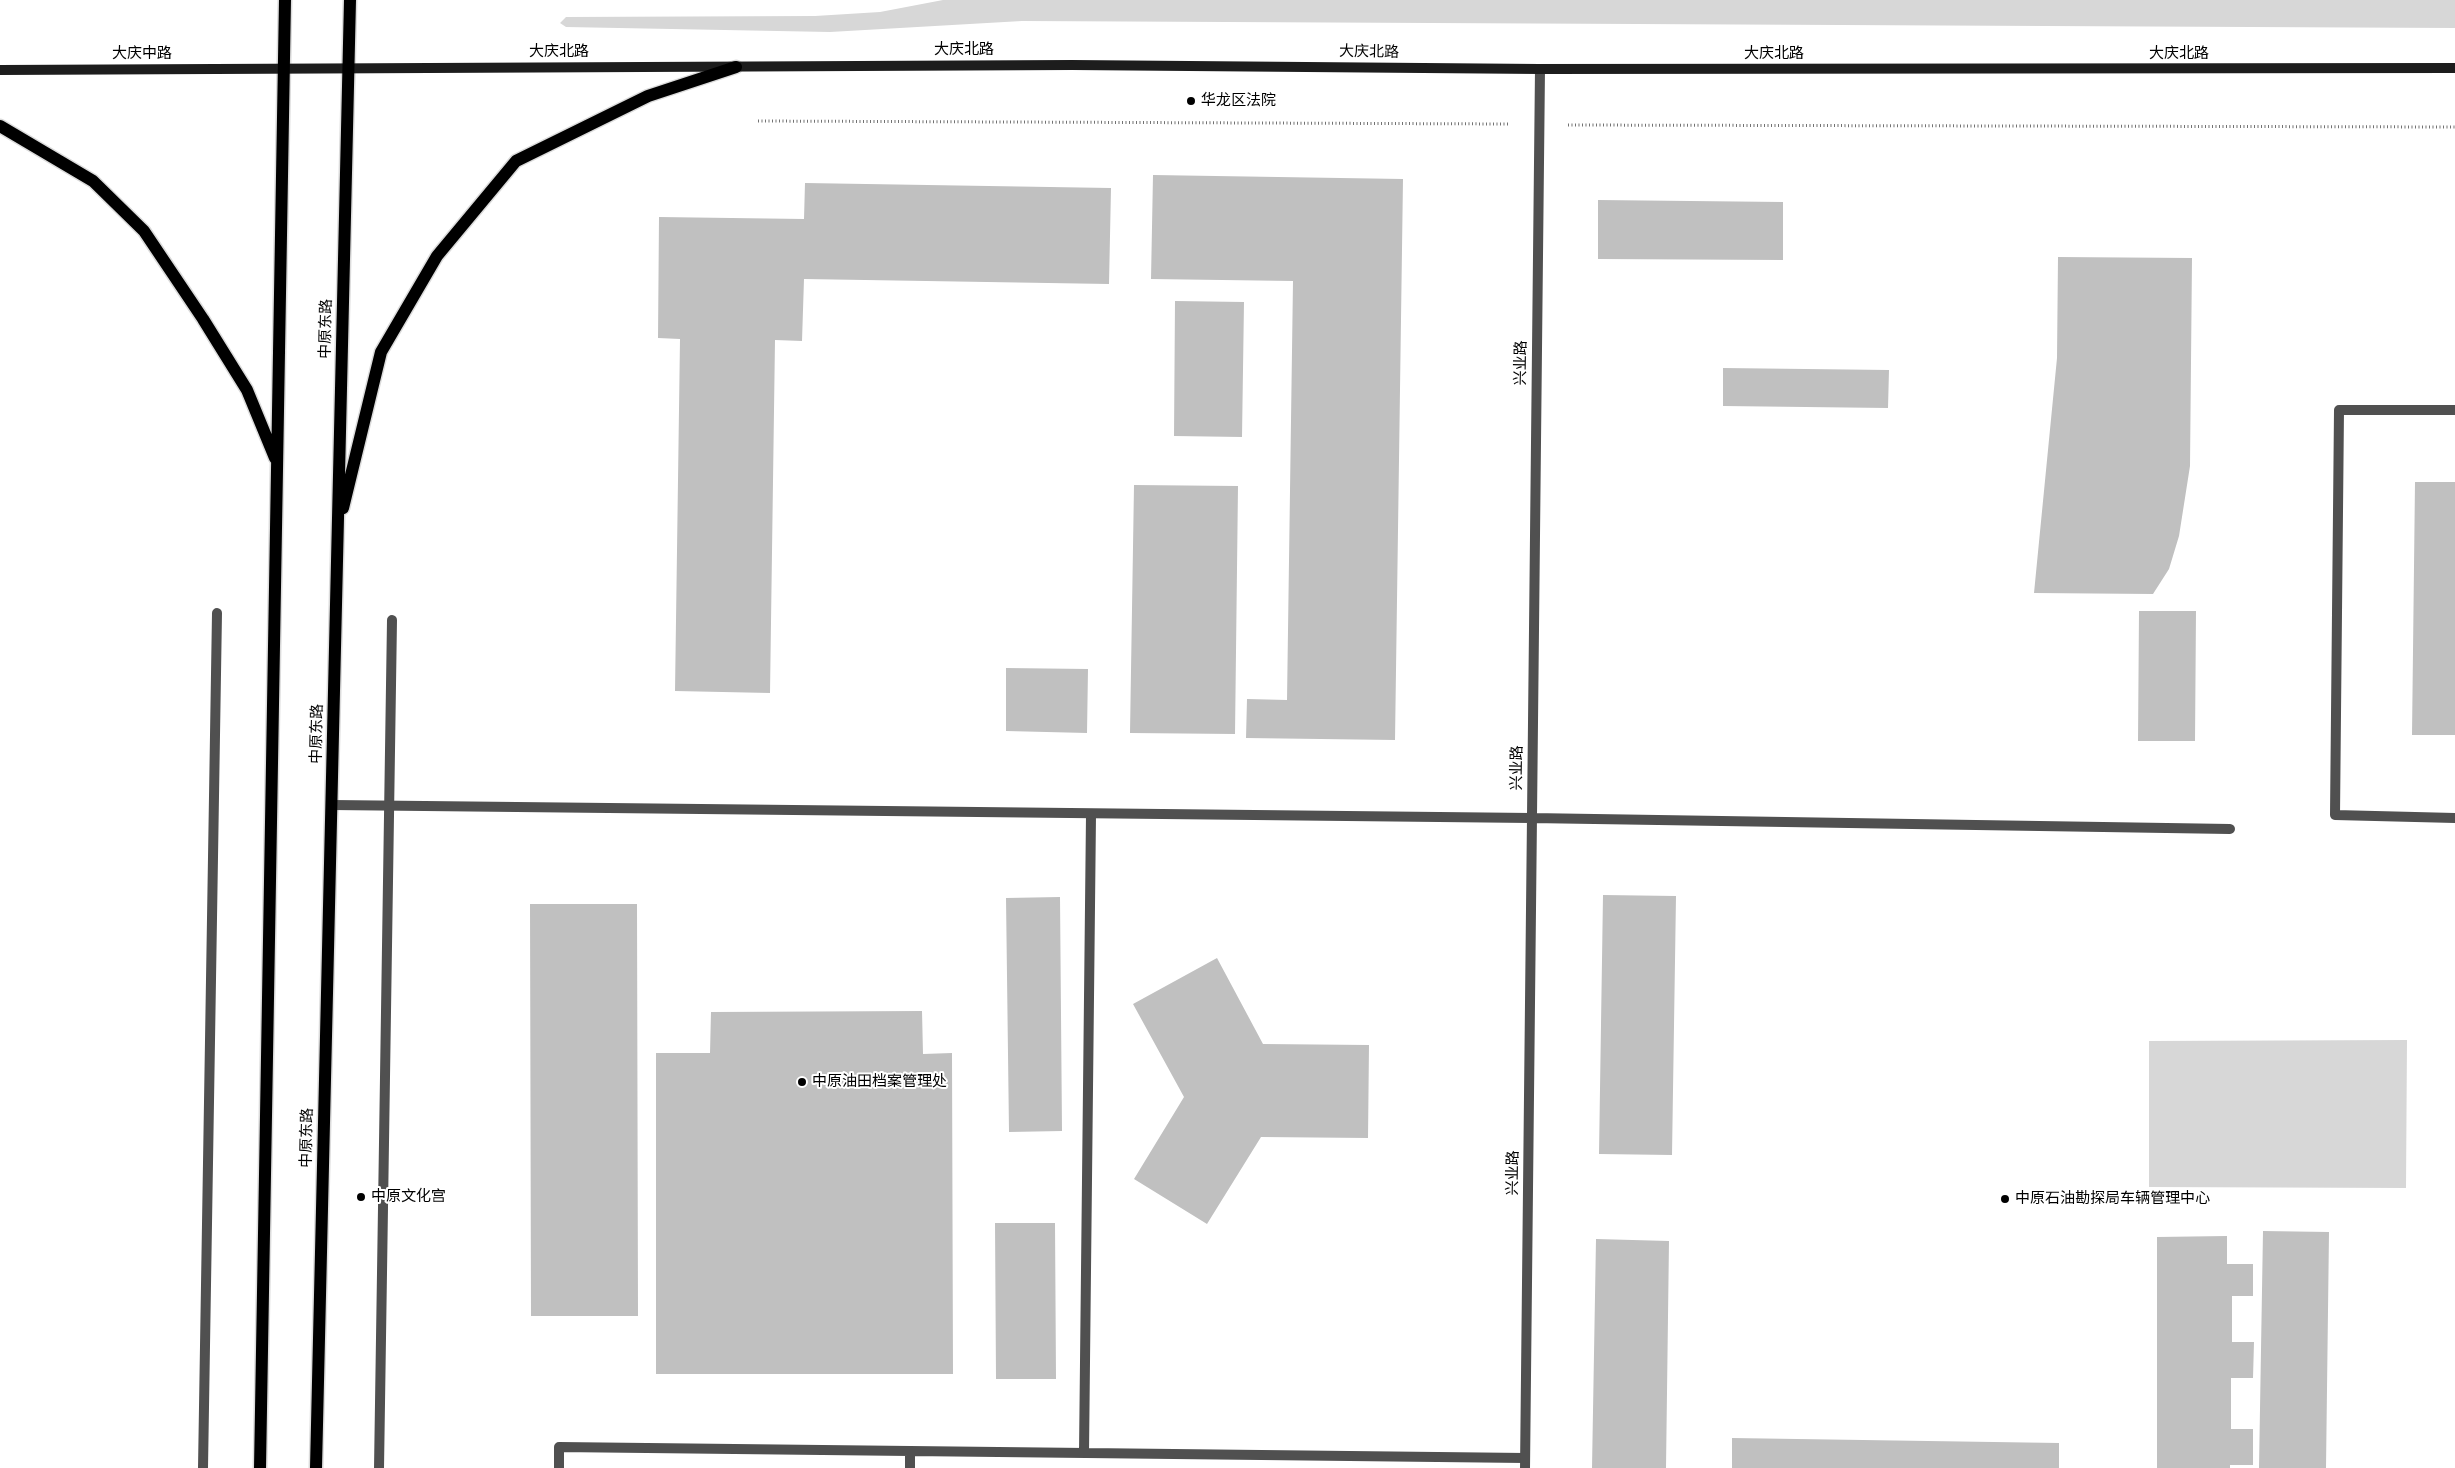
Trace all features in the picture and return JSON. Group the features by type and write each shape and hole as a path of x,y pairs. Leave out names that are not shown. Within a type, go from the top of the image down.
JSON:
{"main road":[{"path":"260,1468 285,0"},
{"name":"中原东路","path":"316,1468 350,0"},
{"name":"大庆北路","path":"283,68 1072,65 1540,69 2455,68"},
{"path":"337,532 380,352 437,256 516,161 648,96 736,66"},
{"name":"大庆中路","path":"0,70 283,68"},
{"path":"0,126 93,181 144,231 248,390 277,463"}],"street":[{"name":"兴业路","path":"1525,1463 1540,69"},
{"path":"2455,410 2339,410 2335,815 2455,818"},
{"path":"203,1468 216,613"},
{"path":"379,1468 392,620"},
{"path":"332,805 1091,815 1531,818 2230,829"},
{"path":"1084,1453 1091,815"},
{"path":"559,1468 559,1447 1084,1453 1525,1463"},
{"path":"910,1451 910,1468"}],"path":[{"path":"758,120 2455,127"}],"shaded area":[{"path":"943,0 2455,0 2455,28 1022,21 830,32 566,27 560,23 566,17 815,16 880,12"},
{"path":"2407,1040 2406,1188 2149,1187 2149,1041"}],"building":[{"path":"1153,175 1403,179 1395,740 1246,738 1247,699 1287,700 1293,281 1151,279"},
{"path":"805,183 1111,188 1109,284 804,279 802,341 775,340 770,693 675,691 680,339 658,338 659,217 804,219"},
{"path":"1598,200 1783,202 1783,260 1598,259"},
{"path":"2058,257 2192,258 2190,466 2179,536 2169,569 2153,594 2034,593 2057,358"},
{"path":"1175,301 1244,302 1242,437 1174,436"},
{"path":"1723,368 1889,370 1888,408 1723,406"},
{"path":"2415,482 2455,482 2455,735 2412,735"},
{"path":"1134,485 1238,486 1235,734 1130,733"},
{"path":"2139,611 2196,611 2195,741 2138,741"},
{"path":"1006,668 1088,669 1087,733 1006,731"},
{"path":"1603,895 1676,896 1672,1155 1599,1154"},
{"path":"1060,897 1062,1131 1009,1132 1006,898"},
{"path":"530,904 637,904 638,1316 531,1316"},
{"path":"1217,958 1263,1044 1369,1045 1368,1138 1261,1137 1207,1224 1134,1179 1184,1097 1133,1004"},
{"path":"922,1011 923,1054 952,1053 953,1374 656,1374 656,1053 710,1053 711,1012"},
{"path":"995,1223 1055,1223 1056,1379 996,1379"},
{"path":"2263,1231 2329,1232 2326,1468 2259,1468"},
{"path":"2227,1236 2227,1264 2253,1264 2253,1296 2232,1296 2232,1342 2254,1342 2253,1378 2231,1378 2231,1429 2253,1429 2253,1465 2230,1465 2230,1468 2157,1468 2157,1237"},
{"path":"1596,1239 1669,1241 1666,1468 1592,1468"},
{"path":"1732,1438 2059,1443 2059,1468 1732,1468"}],"place":[{"name":"华龙区法院","path":"1191,101"},
{"name":"中原油田档案管理处","path":"802,1082"},
{"name":"中原文化宫","path":"361,1197"},
{"name":"中原石油勘探局车辆管理中心","path":"2005,1199"}]}
